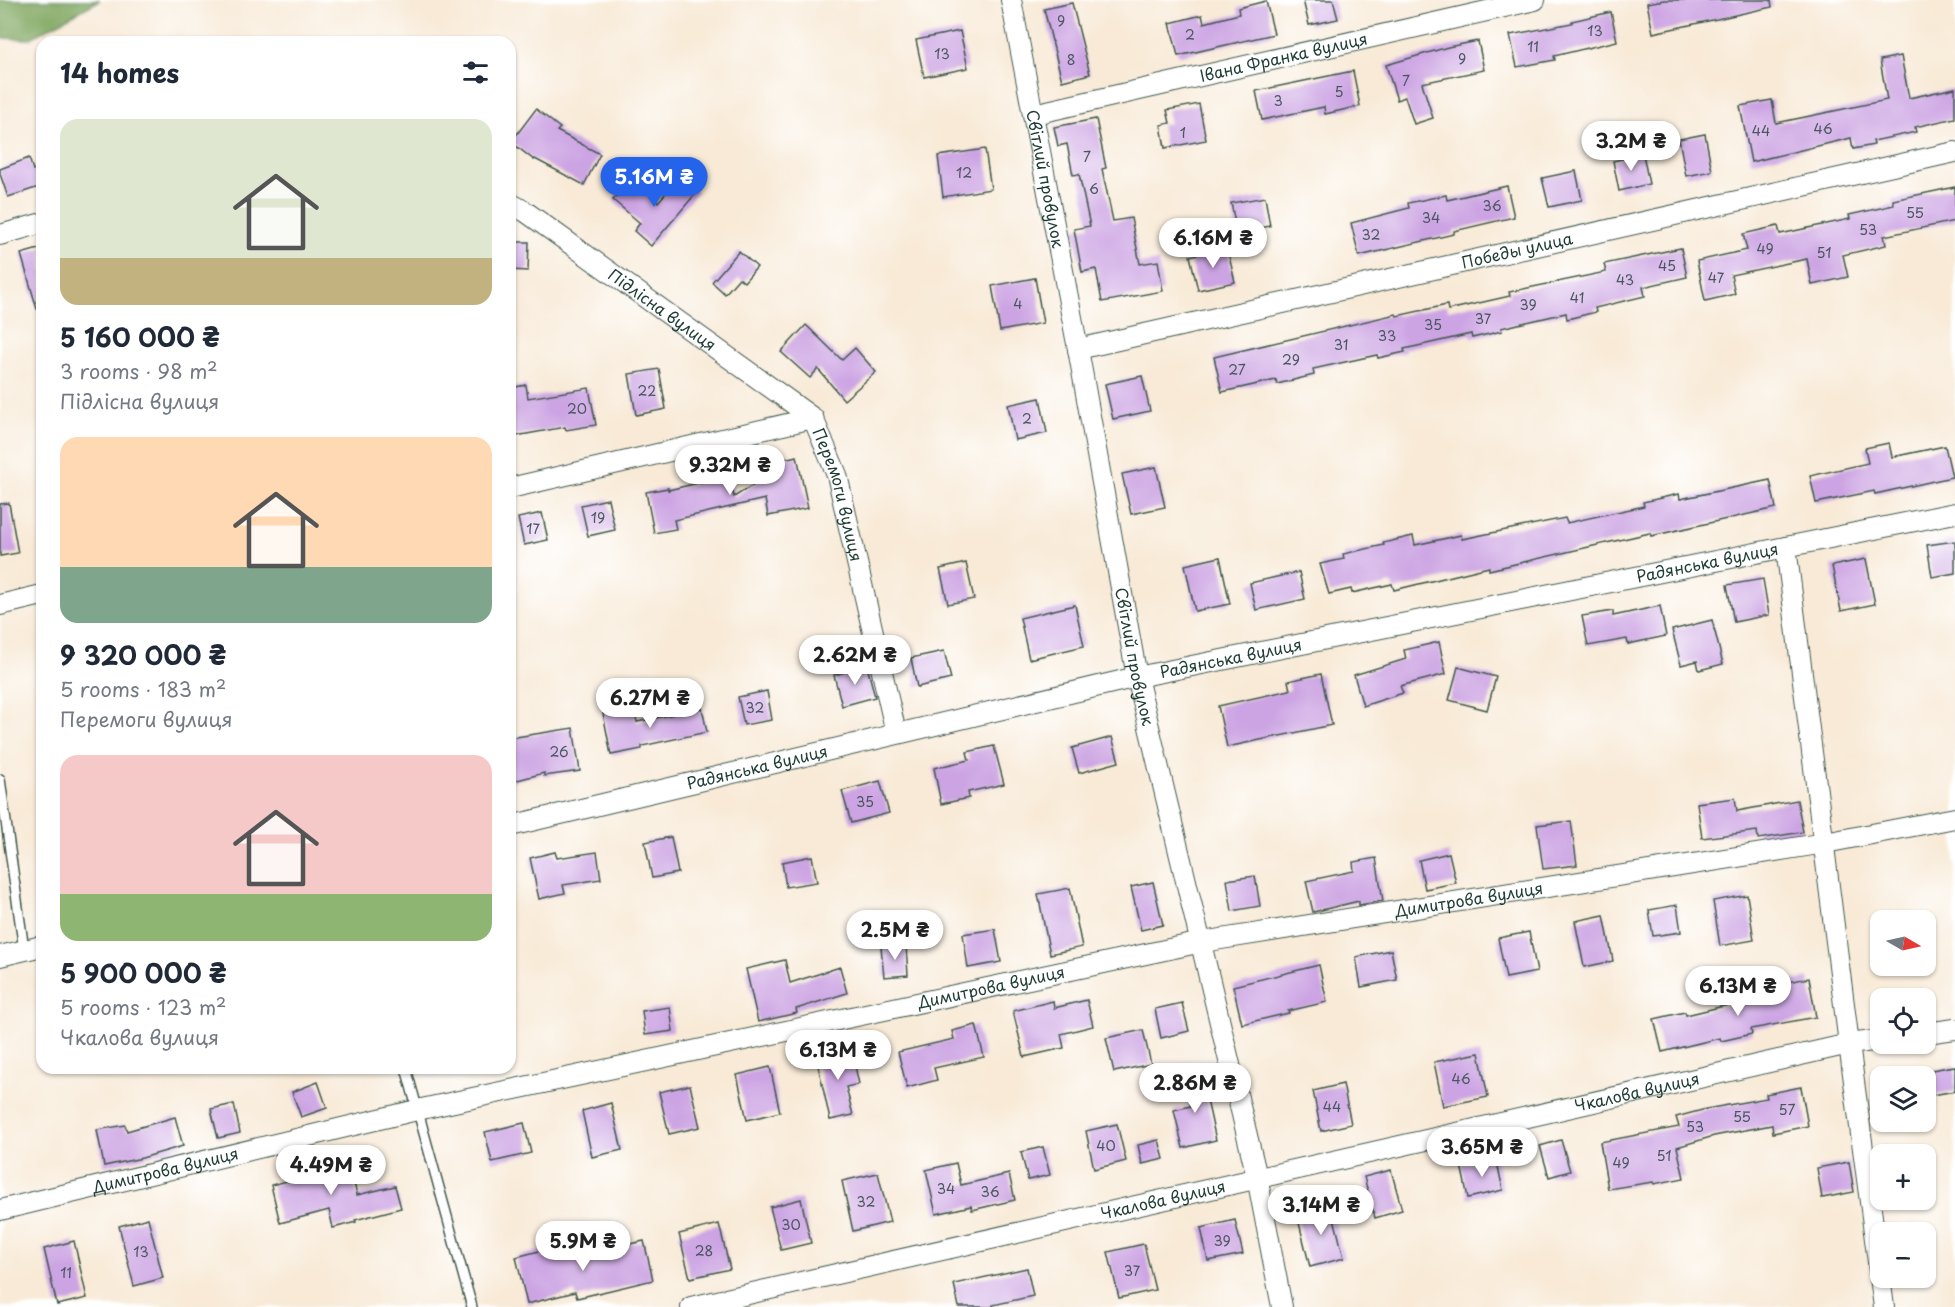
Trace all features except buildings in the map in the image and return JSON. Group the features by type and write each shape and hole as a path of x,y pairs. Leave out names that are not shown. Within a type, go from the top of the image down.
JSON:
{"street":[{"name":"Світлий провулок","path":"1011,0 1078,349 1137,677 1257,1177 1282,1307"},
{"name":"Івана Франка вулиця","path":"1034,114 1535,0"},
{"name":"Победы улица","path":"1078,349 1955,152"},
{"name":"Підлісна вулиця","path":"516,206 813,418"},
{"path":"0,235 36,225"},
{"name":"Перемоги вулиця","path":"516,487 813,418 837,476 896,734"},
{"name":"Радянська вулиця","path":"516,825 1137,677 1955,513"},
{"path":"1786,547 1884,1307"},
{"path":"0,605 36,596"},
{"name":"Димитрова вулиця","path":"0,1210 417,1110 1202,942 1824,843 1955,818"},
{"path":"0,956 33,948"},
{"path":"1936,1032 1955,1029"},
{"name":"Чкалова вулиця","path":"691,1307 1257,1177 1849,1044 1870,1041"}],"lane":[{"path":"0,779 33,948"},
{"path":"408,1074 472,1307"}],"green space":[{"path":"0,0 100,0 29,39 0,38"}]}
